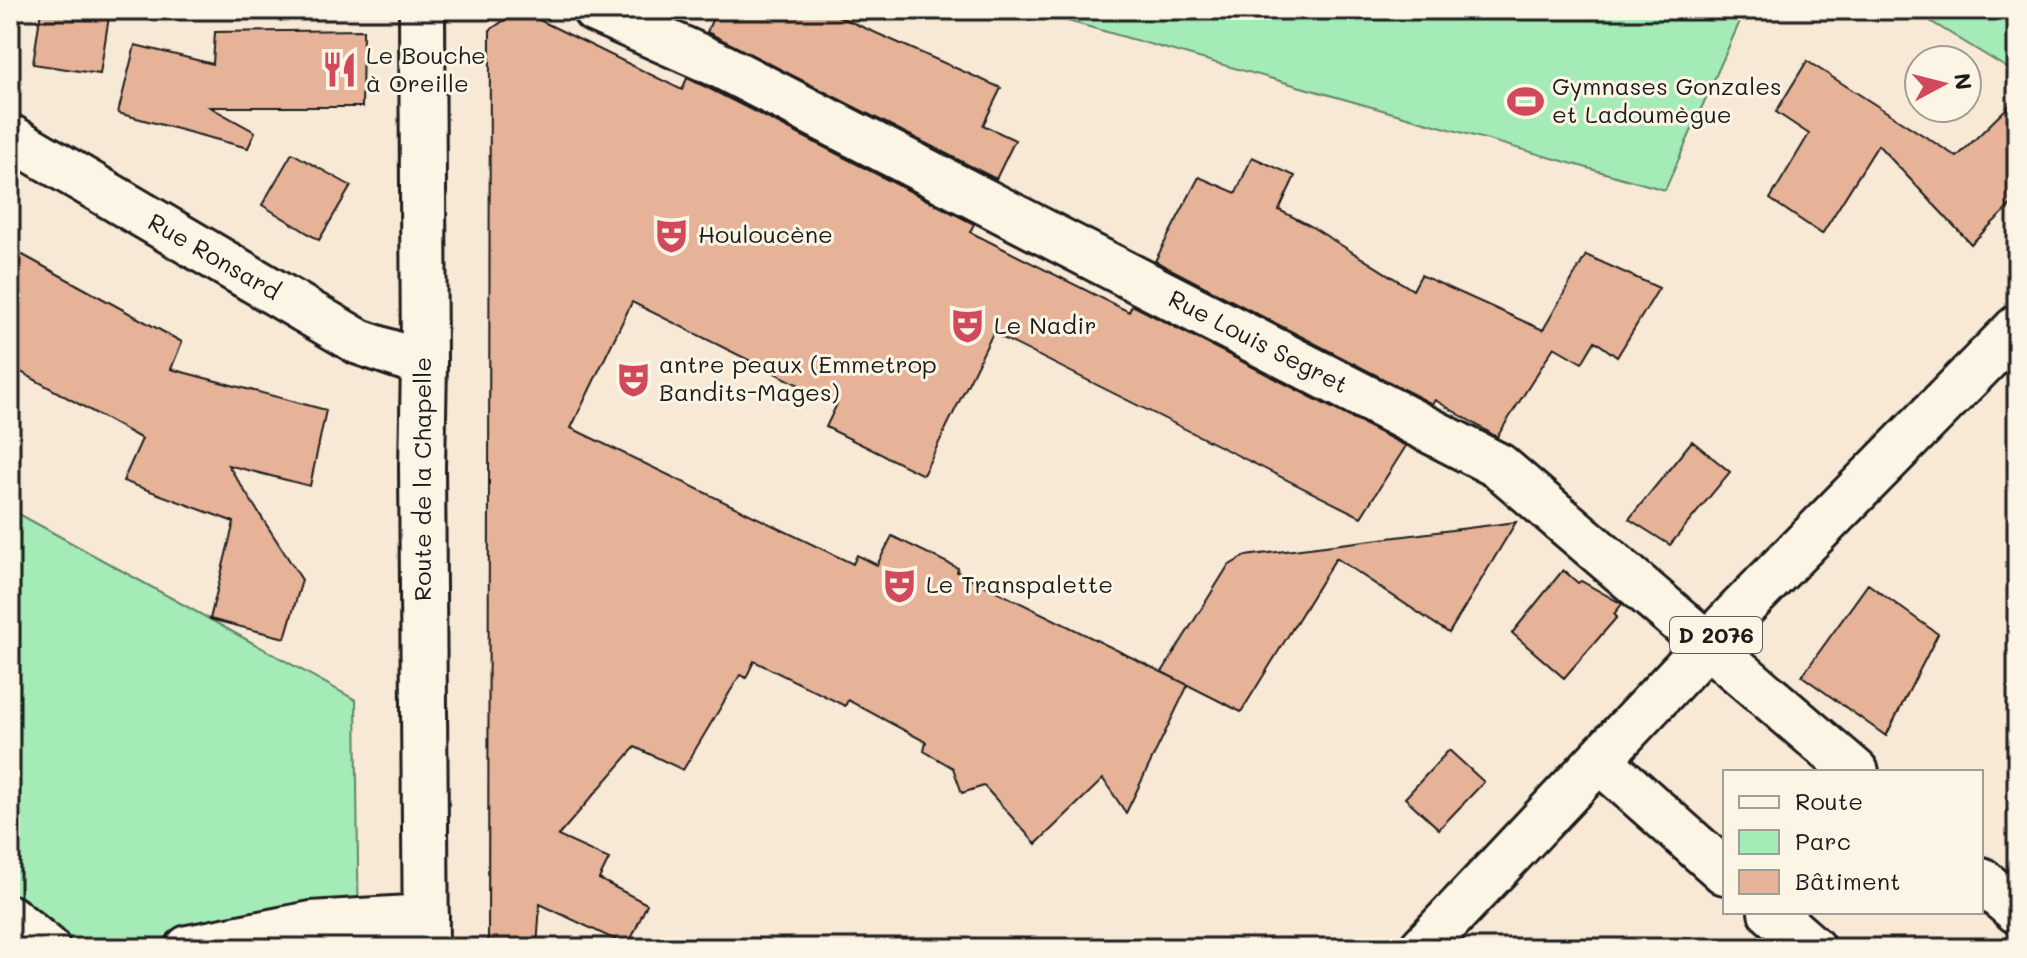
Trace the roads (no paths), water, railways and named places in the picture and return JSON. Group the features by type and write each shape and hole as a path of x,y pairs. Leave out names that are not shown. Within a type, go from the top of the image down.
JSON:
{"street":[{"name":"Route de la Chapelle","path":"422,10 426,932"},
{"name":"Rue Louis Segret","path":"595,10 721,66 1499,466 1854,770"},
{"name":"Rue Ronsard","path":"10,137 359,342 424,364"},
{"name":"D 2076","path":"1422,948 1707,644 2017,328"},
{"path":"1600,761 1723,870"},
{"path":"1983,882 2017,911"},
{"path":"1773,914 1812,948"},
{"path":"10,918 47,948"},
{"path":"188,948 311,924 426,932"}],"place":[{"name":"Le Bouche à Oreille","path":"340,70"},
{"name":"Gymnases Gonzales et Ladoumègue","path":"1526,101"},
{"name":"Houloucène","path":"672,235"},
{"name":"Le Nadir","path":"968,326"},
{"name":"antre peaux (Emmetrop Bandits-Mages)","path":"633,379"},
{"name":"Le Transpalette","path":"900,585"}]}
